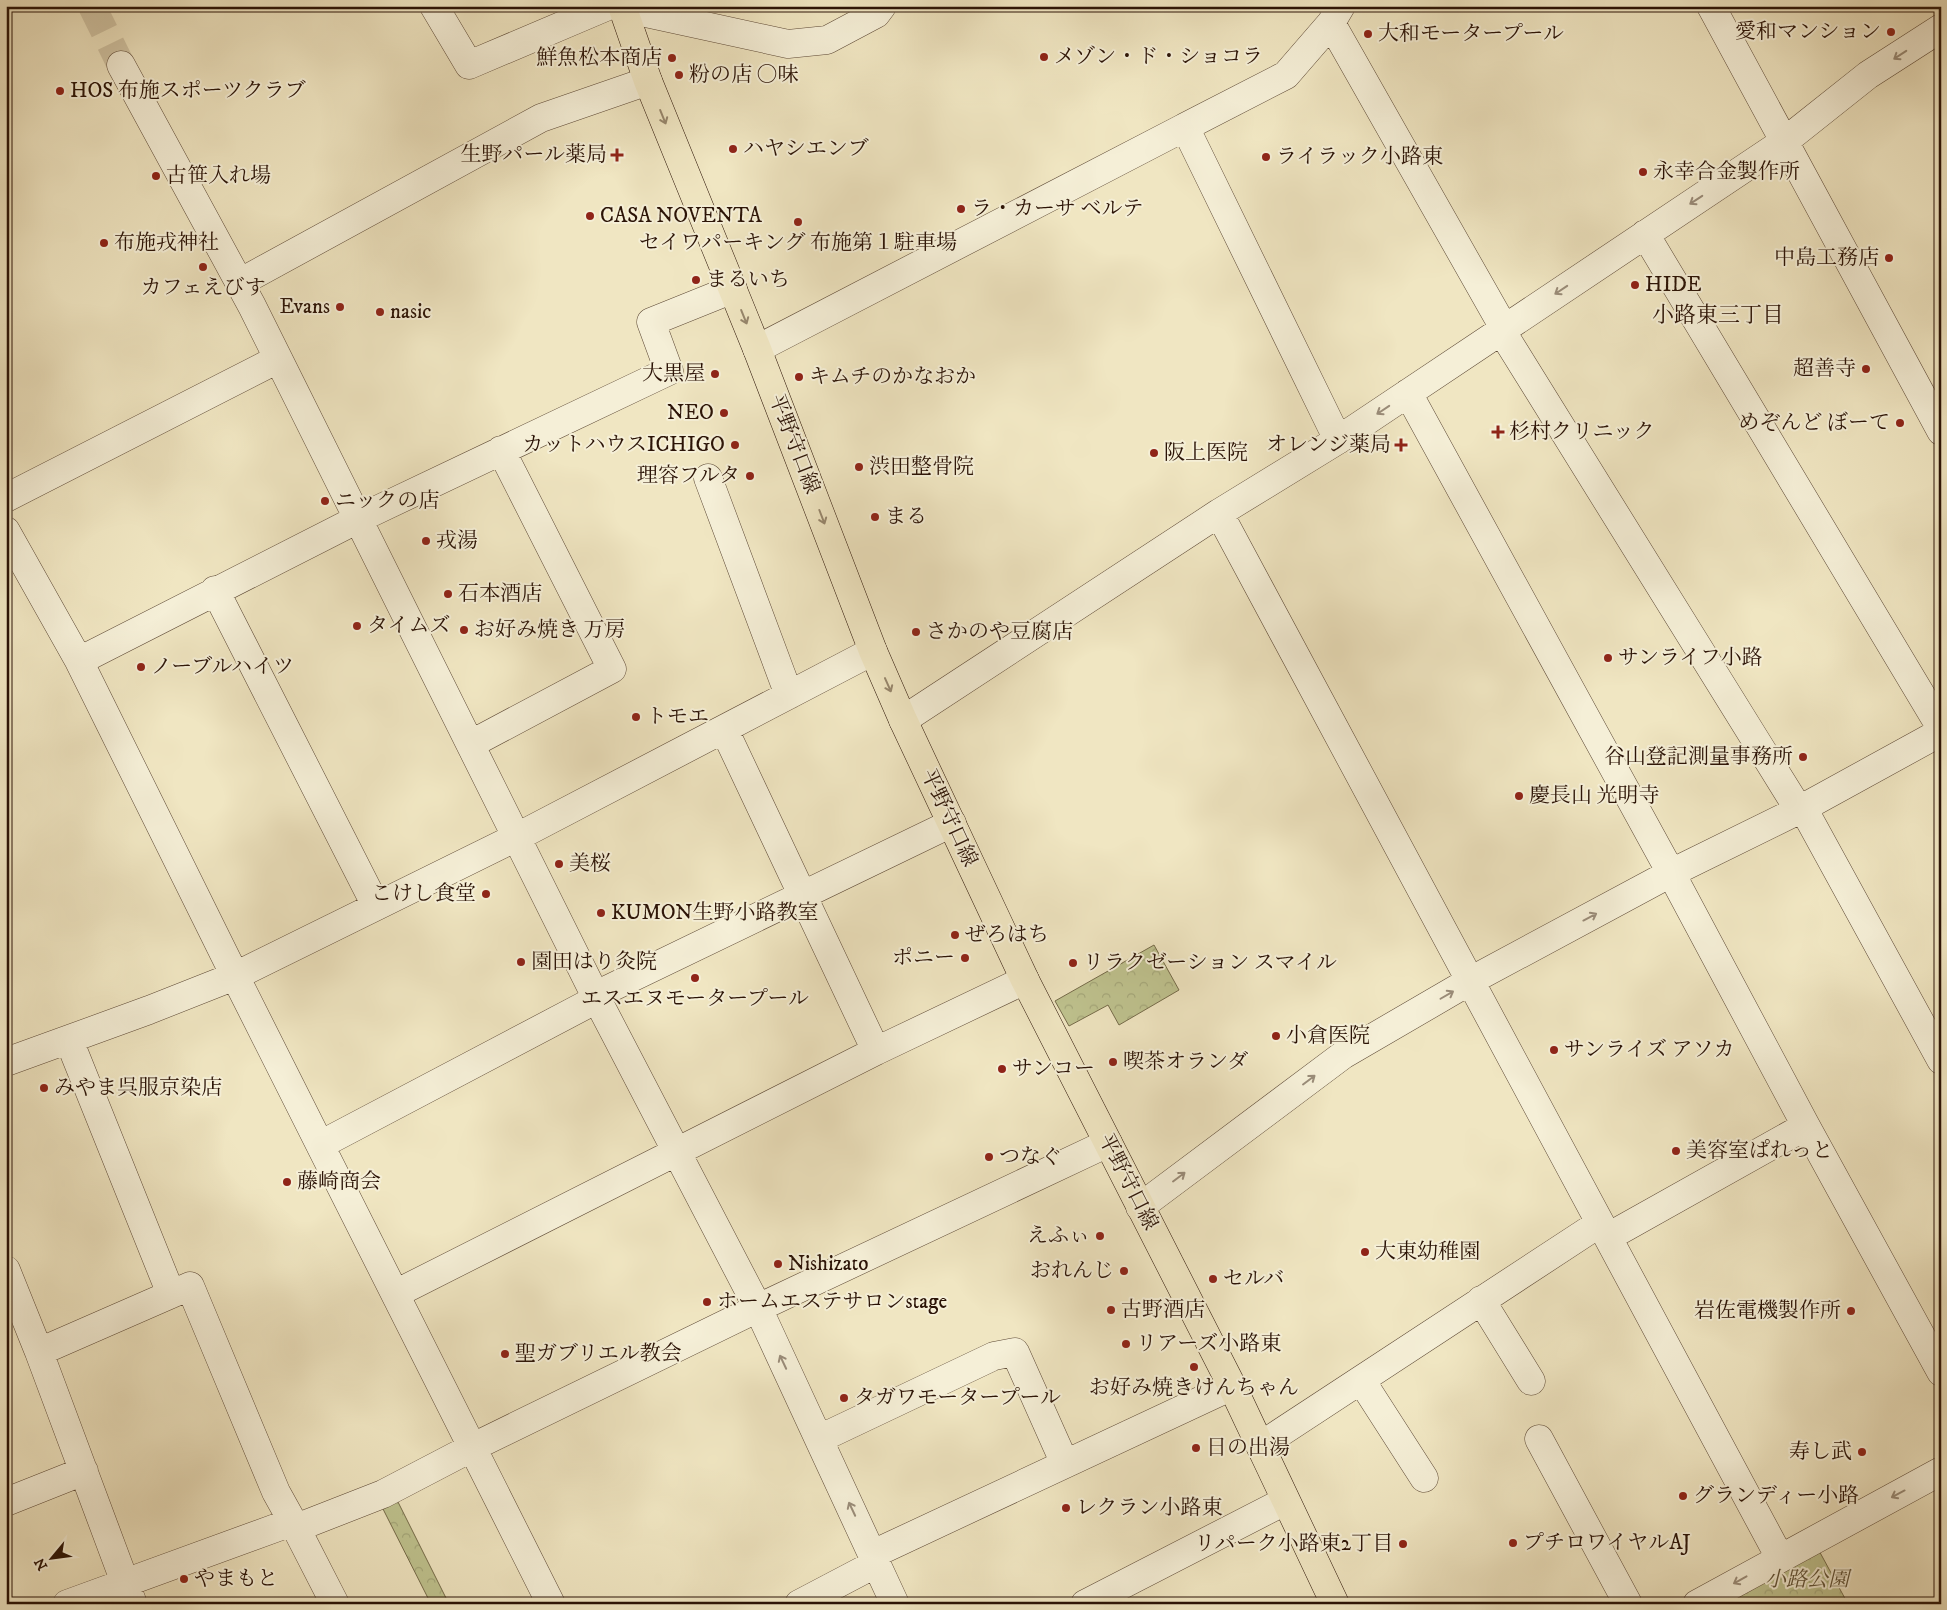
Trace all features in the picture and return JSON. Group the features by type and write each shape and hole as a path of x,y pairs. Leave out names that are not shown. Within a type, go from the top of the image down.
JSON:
{"main road":[{"name":"平野守口線","path":"618,7 757,348 873,651 903,720 1025,980 1232,1386 1335,1604"}],"street":[{"path":"434,6 469,66 618,7 788,44 827,40 876,14 882,6"},
{"path":"1711,6 1941,431"},
{"path":"757,348 1286,75 1336,14 1503,329 1801,809 1941,1060"},
{"path":"903,720 1219,513 1338,440 1785,141 1868,75 1941,28"},
{"path":"121,65 278,359 596,997 758,1308 895,1604"},
{"path":"239,283 541,118 648,81"},
{"path":"1185,127 1338,440"},
{"path":"1140,1207 1343,1055 1470,981 1671,873 1801,809 1938,738 1644,234"},
{"path":"79,661 215,590 358,519 669,371 651,322 733,290"},
{"path":"6,498 278,359"},
{"path":"1408,393 1941,1372"},
{"path":"471,744 612,669 501,450"},
{"path":"708,478 789,695"},
{"path":"1219,513 1780,1558"},
{"path":"6,531 79,661 234,976 551,1604"},
{"path":"215,590 376,906"},
{"path":"6,1062 149,1010 234,976 517,837 873,651"},
{"path":"724,729 876,1051"},
{"path":"320,1145 596,997 802,895 952,824"},
{"path":"396,1294 876,1051 1025,980"},
{"path":"69,1040 171,1294"},
{"path":"1260,1446 1482,1300 1604,1230 1806,1126"},
{"path":"67,1604 130,1593 294,1525 383,1494 473,1447 758,1308 1108,1143"},
{"path":"6,1270 130,1593"},
{"path":"39,1352 190,1286 276,1492 335,1604"},
{"path":"1482,1300 1531,1381"},
{"path":"820,1439 994,1356 1015,1352 1065,1464"},
{"path":"1361,1380 1424,1478"},
{"path":"799,1604 875,1558 1065,1464 1232,1386"},
{"path":"1539,1439 1628,1604"},
{"path":"6,1502 84,1471"},
{"path":"1697,1604 1941,1471"},
{"path":"1086,1604 1285,1501"}],"green space":[{"path":"1154,945 1179,990 1119,1025 1108,1005 1069,1026 1055,1001"},
{"path":"397,1500 449,1604 431,1604 382,1507"},
{"name":"小路公園","path":"1817,1547 1848,1604 1715,1604"}],"tunnel":[{"path":"92,6 121,65"}],"place":[{"name":"愛和マンション","path":"1891,32"},
{"name":"大和モータープール","path":"1368,34"},
{"name":"メゾン・ド・ショコラ","path":"1044,57"},
{"name":"鮮魚松本商店","path":"672,58"},
{"name":"粉の店 ○味","path":"679,75"},
{"name":"HOS 布施スポーツクラブ","path":"60,91"},
{"name":"ハヤシエンブ","path":"733,149"},
{"name":"生野パール薬局","path":"617,155"},
{"name":"ライラック小路東","path":"1266,157"},
{"name":"永幸合金製作所","path":"1643,172"},
{"name":"古笹入れ場","path":"156,176"},
{"name":"ラ・カーサ ベルテ","path":"961,209"},
{"name":"CASA NOVENTA","path":"590,216"},
{"name":"セイワパーキング 布施第１駐車場","path":"798,222"},
{"name":"布施戎神社","path":"104,243"},
{"name":"中島工務店","path":"1889,258"},
{"name":"カフェえびす","path":"203,267"},
{"name":"まるいち","path":"696,280"},
{"name":"HIDE","path":"1635,285"},
{"name":"Evans","path":"340,307"},
{"name":"nasic","path":"380,312"},
{"name":"超善寺","path":"1866,369"},
{"name":"大黒屋","path":"715,374"},
{"name":"キムチのかなおか","path":"799,377"},
{"name":"NEO","path":"724,413"},
{"name":"めぞんど ぼーて","path":"1900,423"},
{"name":"杉村クリニック","path":"1498,432"},
{"name":"カットハウスICHIGO","path":"735,445"},
{"name":"オレンジ薬局","path":"1401,445"},
{"name":"阪上医院","path":"1154,453"},
{"name":"渋田整骨院","path":"859,467"},
{"name":"理容フルタ","path":"750,476"},
{"name":"ニックの店","path":"325,501"},
{"name":"まる","path":"875,517"},
{"name":"戎湯","path":"426,541"},
{"name":"石本酒店","path":"448,594"},
{"name":"タイムズ","path":"357,626"},
{"name":"お好み焼き 万房","path":"464,630"},
{"name":"さかのや豆腐店","path":"916,632"},
{"name":"サンライフ小路","path":"1608,658"},
{"name":"ノーブルハイツ","path":"141,667"},
{"name":"トモエ","path":"636,717"},
{"name":"谷山登記測量事務所","path":"1803,757"},
{"name":"慶長山 光明寺","path":"1519,796"},
{"name":"美桜","path":"559,864"},
{"name":"こけし食堂","path":"486,894"},
{"name":"KUMON生野小路教室","path":"601,913"},
{"name":"ぜろはち","path":"955,935"},
{"name":"ポニー","path":"965,958"},
{"name":"園田はり灸院","path":"521,962"},
{"name":"リラクゼーション スマイル","path":"1073,963"},
{"name":"エスエヌモータープール","path":"695,978"},
{"name":"小倉医院","path":"1276,1036"},
{"name":"サンライズ アソカ","path":"1554,1050"},
{"name":"喫茶オランダ","path":"1113,1062"},
{"name":"サンコー","path":"1002,1069"},
{"name":"みやま呉服京染店","path":"44,1088"},
{"name":"美容室ぱれっと","path":"1676,1151"},
{"name":"つなぐ","path":"989,1157"},
{"name":"藤崎商会","path":"287,1182"},
{"name":"えふぃ","path":"1100,1236"},
{"name":"大東幼稚園","path":"1365,1252"},
{"name":"Nishizato","path":"778,1264"},
{"name":"おれんじ","path":"1124,1271"},
{"name":"セルバ","path":"1213,1279"},
{"name":"ホームエステサロンstage","path":"707,1302"},
{"name":"古野酒店","path":"1111,1310"},
{"name":"岩佐電機製作所","path":"1851,1311"},
{"name":"リアーズ小路東","path":"1126,1344"},
{"name":"聖ガブリエル教会","path":"505,1354"},
{"name":"お好み焼きけんちゃん","path":"1194,1367"},
{"name":"タガワモータープール","path":"844,1398"},
{"name":"日の出湯","path":"1196,1448"},
{"name":"寿し武","path":"1862,1452"},
{"name":"グランディー小路","path":"1683,1496"},
{"name":"レクラン小路東","path":"1066,1508"},
{"name":"プチロワイヤルAJ","path":"1513,1543"},
{"name":"リパーク小路東2丁目","path":"1403,1544"},
{"name":"やまもと","path":"184,1579"}],"district":[{"name":"小路東三丁目","path":"1718,315"}]}
